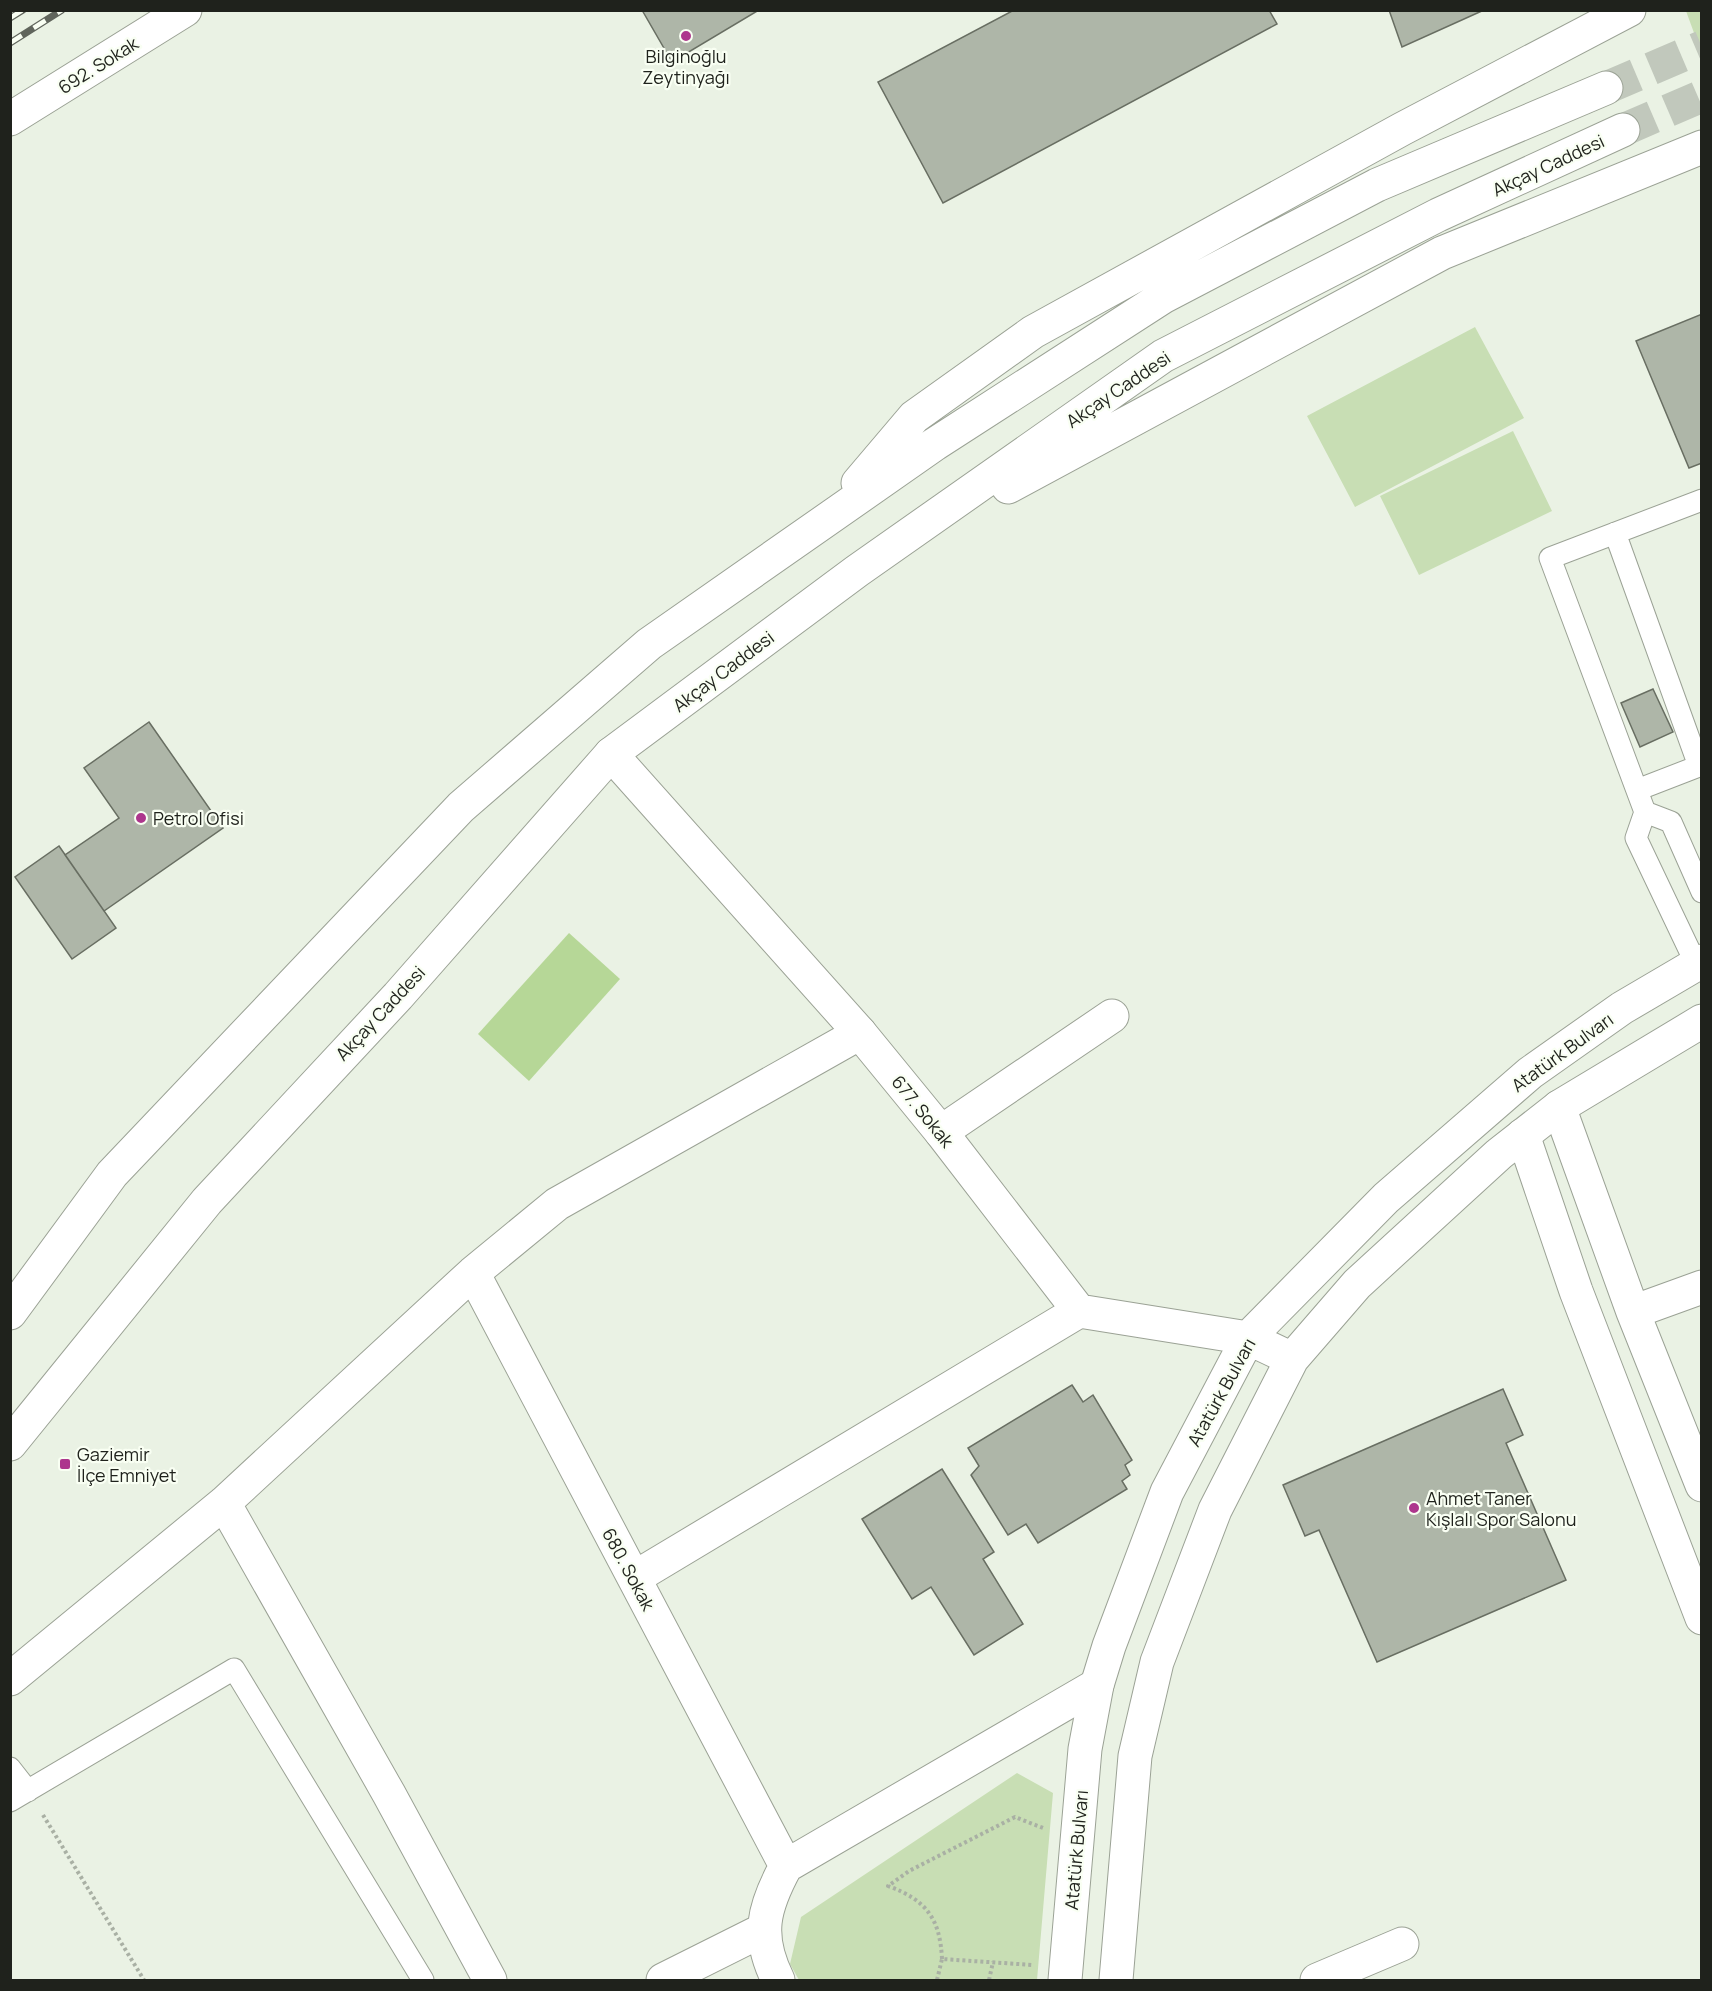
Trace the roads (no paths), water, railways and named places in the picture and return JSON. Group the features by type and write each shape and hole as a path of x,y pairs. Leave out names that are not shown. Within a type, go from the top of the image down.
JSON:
{"main road":[{"name":"692. Sokak","path":"10,119 185,10"},
{"path":"827,520 914,417 1033,332 1402,129 1629,10"},
{"path":"10,1312 112,1174 461,807 649,644 935,444 1163,297 1377,185 1606,88"},
{"name":"Akçay Caddesi","path":"10,1444 207,1200 398,996 611,754 857,571 1163,357 1438,215 1623,130"},
{"path":"857,571 1442,253 1701,147"},
{"name":"677. Sokak","path":"611,754 860,1034 941,1132 1079,1311"},
{"name":"Atatürk Bulvarı","path":"1052,1973 1085,1749 1097,1685 1109,1646 1167,1492 1248,1338 1386,1198 1530,1073 1622,1008 1700,967"},
{"path":"941,1132 1112,1016"},
{"path":"1116,1980 1135,1756 1157,1662 1215,1510 1292,1359 1357,1284 1448,1199 1523,1135 1559,1107 1701,1020"},
{"path":"10,1679 224,1503 473,1273 557,1204 860,1034"},
{"path":"1559,1107 1634,1312 1701,1485"},
{"path":"1523,1135 1576,1291 1701,1618"},
{"name":"680. Sokak","path":"473,1273 786,1866"},
{"path":"1634,1312 1701,1287"},
{"path":"634,1578 1079,1311 1248,1338 1292,1359"},
{"path":"224,1503 389,1794 490,1980"},
{"path":"778,1980 770,1965 763,1930 770,1895 786,1866 1097,1685"},
{"path":"663,1980 763,1930"},
{"path":"1317,1980 1402,1944"}],"lane":[{"path":"1700,967 1636,838 1645,812 1550,558 1701,500"},
{"path":"1615,533 1699,766 1637,790"},
{"path":"1645,812 1671,822 1701,892"},
{"path":"10,1768 19,1796 234,1669 423,1980"}],"tunnel":[{"path":"1606,88 1702,47"},
{"path":"1623,130 1702,96"}],"railway":[{"path":"10,18 23,10"},
{"path":"10,43 62,10"}],"place":[{"name":"Bilginoğlu Zeytinyağı","path":"686,36"},
{"name":"Petrol Ofisi","path":"141,818"},
{"name":"Gaziemir İlçe Emniyet","path":"65,1464"},
{"name":"Ahmet Taner Kışlalı Spor Salonu","path":"1414,1508"}]}
